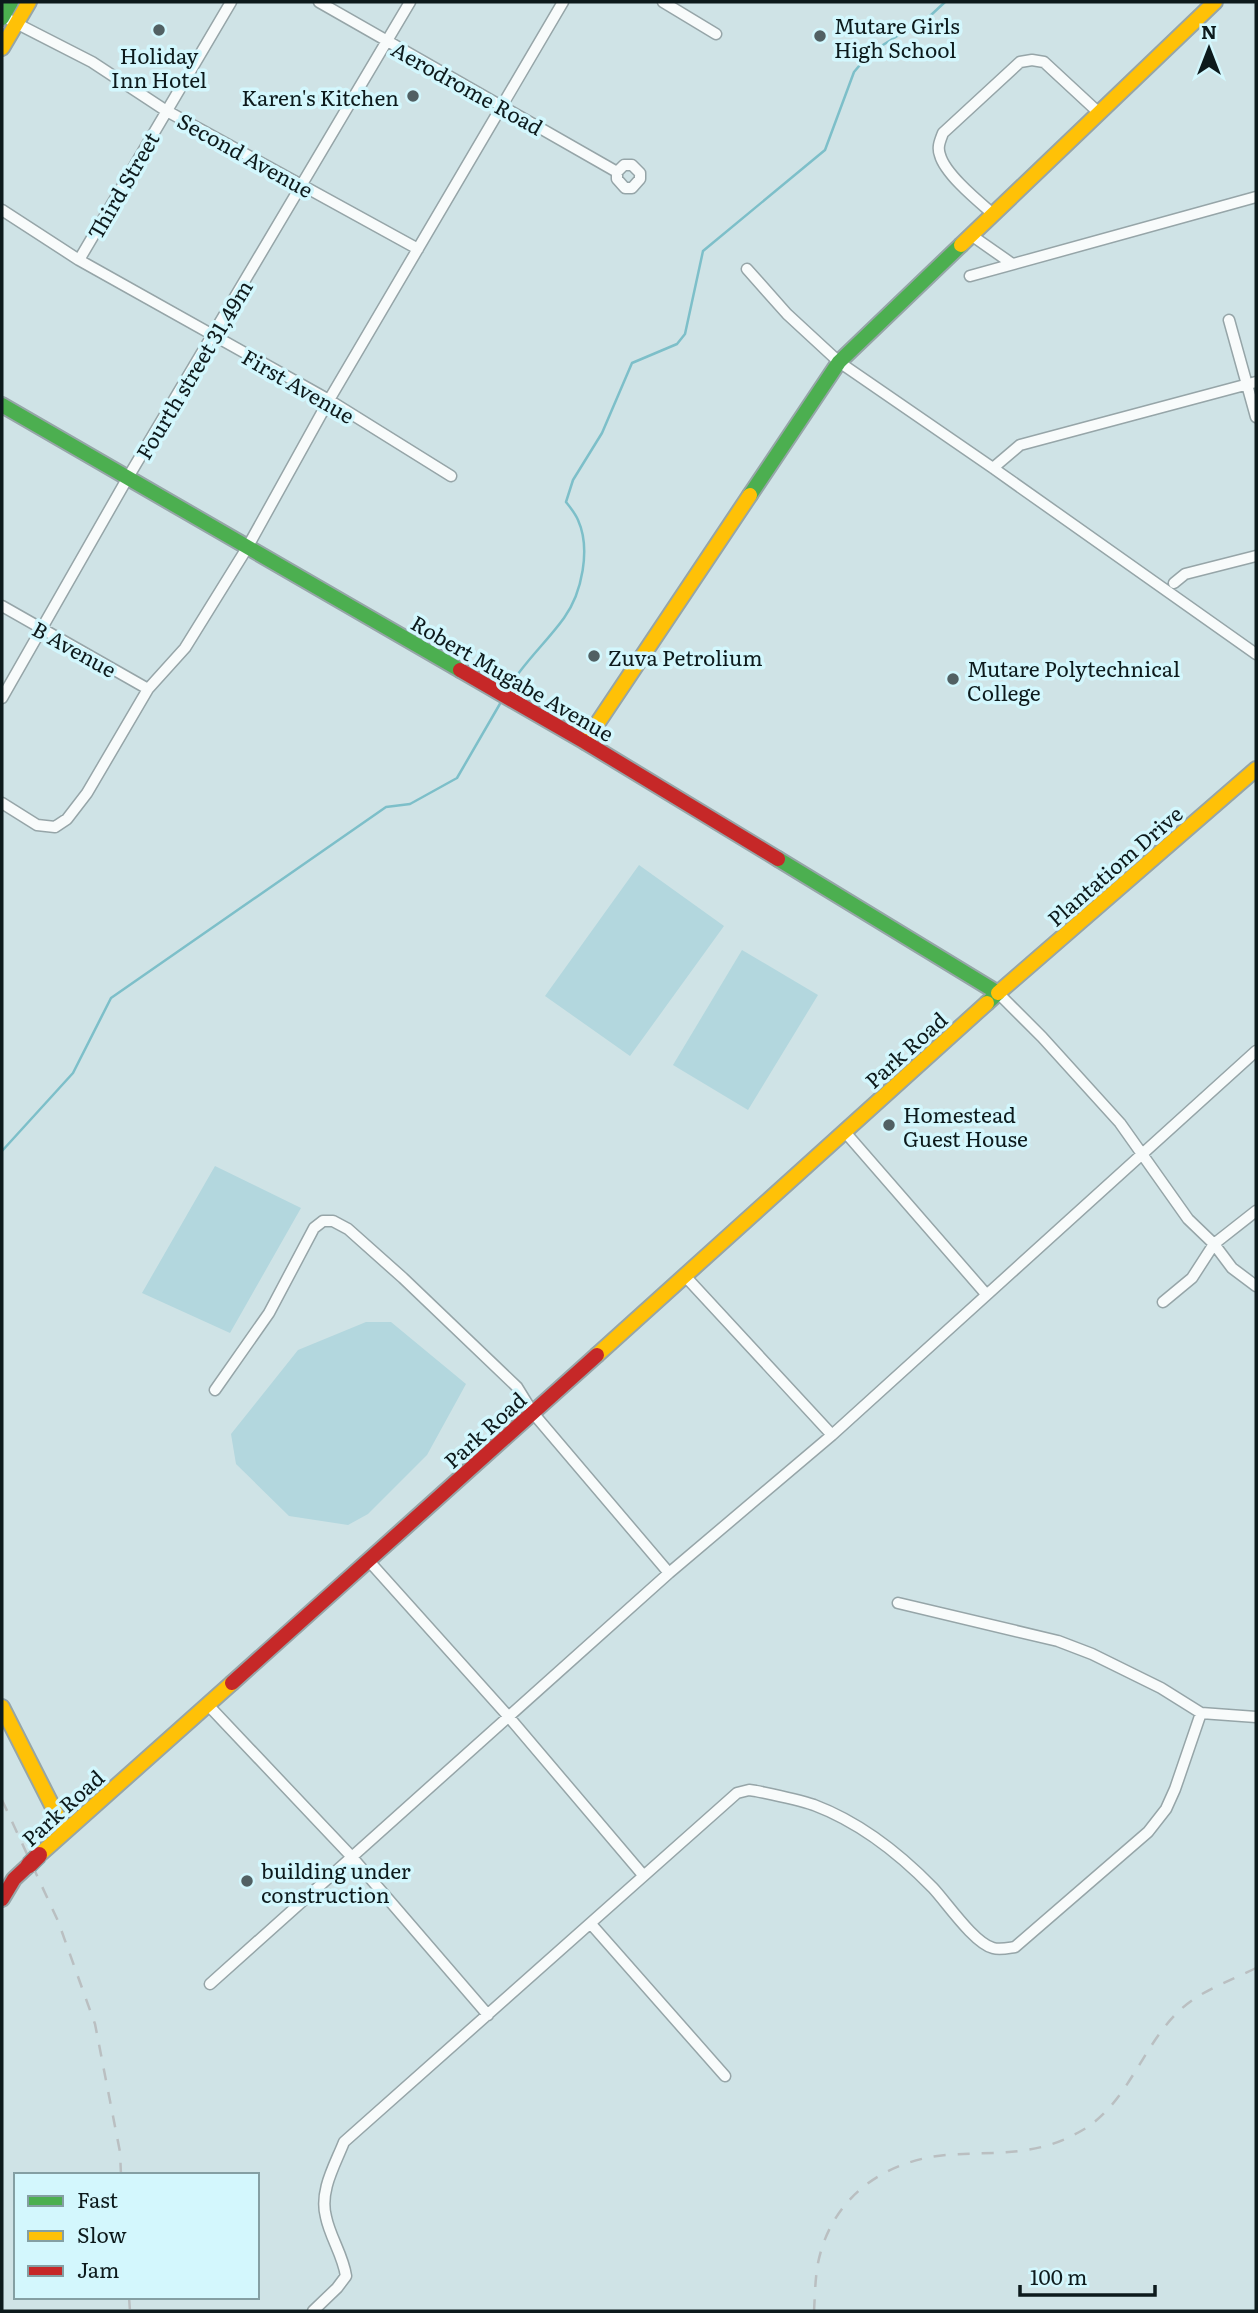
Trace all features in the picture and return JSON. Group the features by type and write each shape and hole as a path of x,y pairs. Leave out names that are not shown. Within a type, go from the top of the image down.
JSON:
{"main road":[{"path":"2,48 5,19 11,2"},
{"path":"5,19 29,2"},
{"path":"585,743 839,362 1215,2"},
{"name":"Robert Mugabe Avenue","path":"2,405 585,743 998,993"},
{"name":"Plantatiom Drive","path":"998,993 1256,769"},
{"name":"Park Road","path":"2,1899 15,1879 65,1831 998,993"},
{"path":"2,1707 65,1831"}],"street":[{"name":"Third Street","path":"79,260 231,2"},
{"name":"Aerodrome Road","path":"319,2 504,105 617,172"},
{"name":"Fourth street 31,49m","path":"2,698 127,479 410,2"},
{"path":"2,803 37,825 55,827 68,818 87,793 148,689 185,648 247,548 329,400 563,2"},
{"path":"663,2 716,34"},
{"name":"Second Avenue","path":"5,19 92,62 165,110 418,249"},
{"path":"993,214 962,187 940,157 939,145 943,133 1020,62 1032,60 1044,62 1098,112"},
{"path":"970,276 1256,197"},
{"name":"First Avenue","path":"2,210 79,260 329,400 451,476"},
{"path":"971,235 1012,264"},
{"path":"747,269 787,314 839,362 1256,654"},
{"path":"1229,320 1252,383 1256,417"},
{"path":"993,468 1020,445 1252,383"},
{"path":"1174,583 1185,575 1256,556"},
{"name":"B Avenue","path":"2,606 148,689"},
{"path":"998,993 1111,1113 1188,1219 1214,1244 1233,1268 1256,1286"},
{"path":"210,1984 669,1573 832,1435 1256,1051"},
{"path":"845,1132 986,1294"},
{"path":"1163,1302 1192,1278 1214,1244 1256,1211"},
{"path":"215,1390 269,1313 307,1237 317,1223 333,1221 348,1229 403,1278 517,1387 533,1413 669,1573"},
{"path":"685,1276 832,1435"},
{"path":"368,1560 508,1716 642,1875"},
{"path":"898,1603 1032,1633 1092,1654 1161,1688 1201,1713 1256,1717"},
{"path":"208,1705 351,1856 488,2015"},
{"path":"313,2311 346,2276 344,2263 325,2217 324,2192 344,2142 737,1793 756,1791 812,1805 852,1822 877,1839 931,1886 981,1941 993,1948 1015,1947 1148,1832 1166,1809 1175,1789 1201,1713"},
{"path":"591,1924 725,2076"}],"shaded area":[{"path":"639,865 724,926 630,1056 545,996"},
{"path":"742,950 818,995 748,1110 673,1065"},
{"path":"215,1166 301,1208 230,1333 142,1293"},
{"path":"366,1322 391,1322 466,1384 427,1455 368,1514 348,1525 289,1516 236,1464 231,1434 298,1350"}],"waterway":[{"path":"507,690 564,618 580,584 584,557 582,532 577,517 566,502 573,480 602,433 632,363 677,344 685,334 703,251 825,150 854,72 870,53 931,15 945,2"},
{"path":"2,1151 73,1073 111,998 386,807 410,804 457,778 501,702"}],"railway":[{"path":"2,1800 58,1921 95,2024 120,2152 121,2173"},
{"path":"814,2311 817,2269 825,2240 834,2220 847,2202 863,2187 901,2165 923,2159 1031,2149 1064,2140 1081,2131 1097,2120 1110,2106 1165,2026 1178,2012 1205,1992 1256,1968"},
{"path":"129,2299 130,2311"}],"traffic: fast":[{"path":"2,18 11,2"},
{"path":"750,495 839,362 961,245"},
{"path":"2,405 460,670"},
{"path":"778,859 998,993 987,1003"}],"traffic: slow":[{"path":"2,48 29,2"},
{"path":"961,245 1215,2"},
{"path":"585,742 750,495"},
{"path":"998,993 1256,769"},
{"path":"597,1355 987,1003"},
{"path":"39,1855 232,1683"},
{"path":"2,1707 65,1831"}],"traffic: jam":[{"path":"460,670 778,859"},
{"path":"232,1683 597,1355"},
{"path":"29,1865 39,1855"},
{"path":"2,1899 14,1879 29,1865"}],"place":[{"name":"Holiday Inn Hotel","path":"159,30"},
{"name":"Mutare Girls High School","path":"820,36"},
{"name":"Karen's Kitchen","path":"413,96"},
{"name":"Zuva Petrolium","path":"594,656"},
{"name":"Mutare Polytechnical College","path":"953,679"},
{"name":"Homestead Guest House","path":"889,1125"},
{"name":"building under construction","path":"247,1881"}]}
